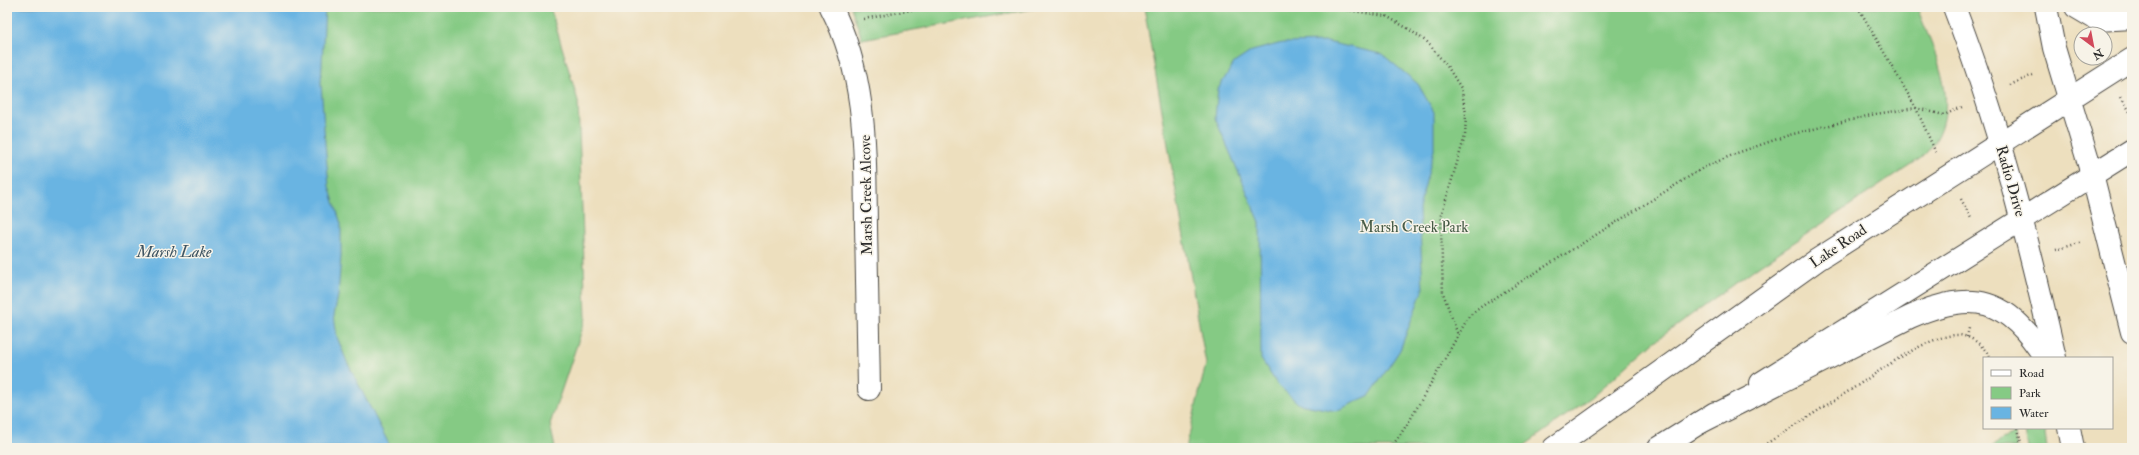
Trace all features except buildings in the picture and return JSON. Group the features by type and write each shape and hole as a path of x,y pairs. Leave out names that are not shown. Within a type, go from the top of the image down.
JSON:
{"street":[{"name":"Radio Drive","path":"1954,7 2000,141 2033,257 2055,357"},
{"path":"2046,7 2054,48 2109,234 2132,332"},
{"path":"2076,7 2098,20 2132,18"},
{"name":"Marsh Creek Alcove","path":"836,15 854,67 864,127 869,389"},
{"name":"Lake Road","path":"1554,448 1804,268 2000,141 2132,58"},
{"path":"1659,448 2132,150"},
{"path":"1699,423 1910,317 1939,305 1955,302 1977,301 2004,312 2027,331 2045,357"},
{"path":"2070,429 2073,448"}],"path":[{"path":"836,15 927,7"},
{"path":"1327,7 1386,16 1407,28 1427,42 1447,66 1461,88 1466,113 1465,136 1442,213 1441,229 1443,294 1458,335"},
{"path":"1858,7 1916,108 1948,175 1984,242"},
{"path":"1391,448 1410,420 1469,316 1482,306 1703,168 1789,135 1875,114 1916,108"},
{"path":"2033,257 2109,234"},
{"path":"1760,448 1871,377 1934,340 1952,336 1966,337 1979,344 1990,357"},
{"path":"2018,429 2022,448"}],"green space":[{"path":"7,7 550,7 578,101 586,318 550,424 555,448 7,448"},
{"path":"851,7 1044,7 862,39"},
{"name":"Marsh Creek Park","path":"1144,7 1917,7 1939,65 1944,84 1946,104 1943,123 1935,141 1921,158 1760,265 1691,315 1654,342 1593,396 1521,448 1186,448 1206,364"},
{"path":"2032,429 2044,429 2047,448 2028,448 2025,431"},
{"path":"2014,434 2017,448 1991,448 2002,439"}],"water":[{"name":"Marsh Lake","path":"7,7 325,7 321,83 325,143 329,186 341,224 341,256 338,296 334,315 337,337 347,362 391,448 7,448"},
{"path":"1327,42 1382,54 1418,84 1434,112 1434,150 1419,209 1423,289 1400,350 1370,395 1336,411 1299,404 1277,384 1261,359 1260,222 1215,118 1218,89 1234,63 1252,51 1282,43"}]}
